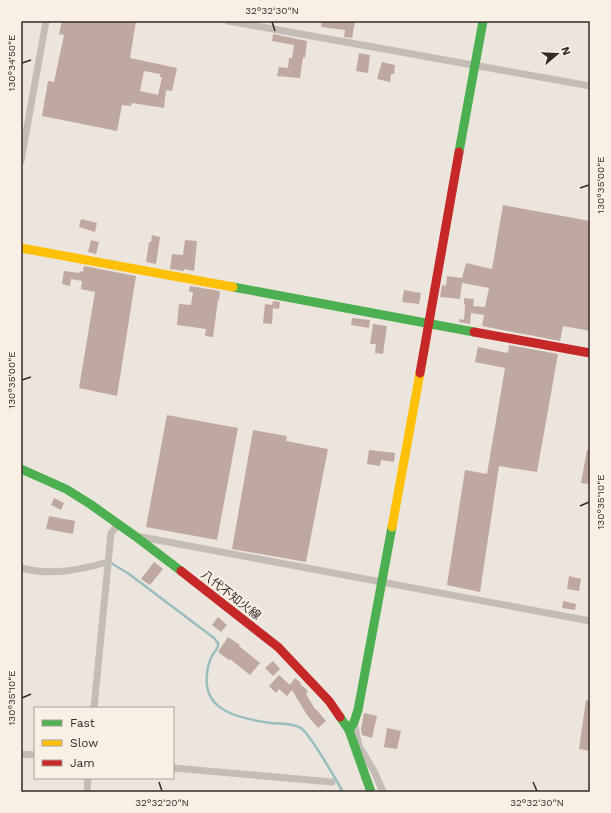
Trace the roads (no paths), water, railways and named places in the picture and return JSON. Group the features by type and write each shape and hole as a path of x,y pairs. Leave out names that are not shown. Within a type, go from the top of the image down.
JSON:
{"street":[{"path":"21,161 46,21"},
{"path":"228,21 590,86"},
{"path":"383,792 374,771 359,746 352,726 358,710 382,583 471,80 483,21"},
{"path":"21,248 590,353"},
{"name":"八代不知火線","path":"21,469 66,488 135,536 278,647 352,726 372,792"},
{"path":"94,707 111,533 118,525"},
{"path":"135,536 590,621"},
{"path":"21,568 42,572 57,572 86,568 108,562"},
{"path":"21,754 34,755"},
{"path":"174,768 332,782"},
{"path":"87,792 88,779"}],"waterway":[{"path":"111,563 129,574 214,638 218,643 217,649 210,661 207,674 207,687 211,697 217,705 237,716 271,723 290,724 301,728 317,749 343,792"}]}
